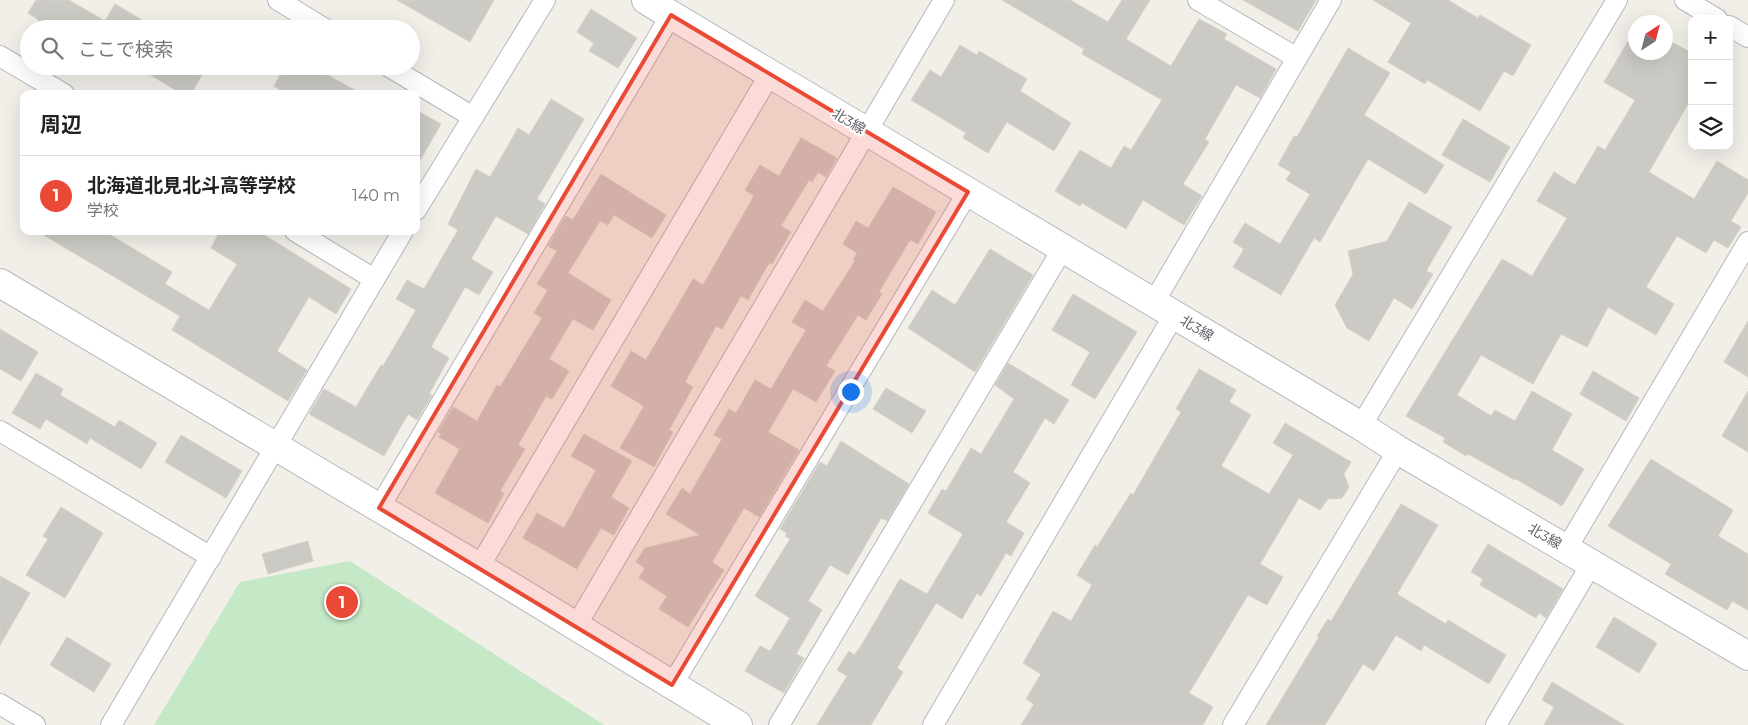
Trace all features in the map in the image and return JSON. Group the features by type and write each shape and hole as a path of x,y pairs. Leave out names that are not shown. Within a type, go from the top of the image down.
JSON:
{"street":[{"path":"278,0 311,20"},
{"path":"420,203 545,0"},
{"name":"北3線","path":"646,0 1361,426 1398,450 1748,656"},
{"path":"576,626 944,0"},
{"path":"1198,0 1297,58"},
{"path":"934,725 1164,309 1297,58 1331,0"},
{"path":"1361,426 1617,0"},
{"path":"1685,0 1710,15"},
{"path":"379,508 671,15"},
{"path":"1733,28 1748,37"},
{"path":"0,56 20,68"},
{"path":"479,567 770,74"},
{"path":"32,75 57,90"},
{"path":"403,75 473,117"},
{"path":"672,685 968,192"},
{"path":"301,235 374,279"},
{"path":"111,725 401,235"},
{"path":"1567,548 1748,242"},
{"path":"779,725 1063,248"},
{"path":"0,283 479,567 738,725"},
{"path":"0,431 210,556"},
{"path":"1233,725 1398,450"},
{"path":"1496,725 1592,563"},
{"path":"0,704 35,725"}],"highlighted area":[{"path":"671,15 968,192 672,685 379,508"}],"green space":[{"path":"350,561 604,725 154,725 240,582"}],"building":[{"path":"36,0 69,0 103,20 39,20 28,13"},
{"path":"397,0 494,0 470,42"},
{"path":"1002,0 1070,0 1108,22 1122,0 1150,0 1126,39 1171,66 1199,19 1227,34 1224,39 1276,69 1260,98 1236,85 1205,139 1209,142 1183,184 1202,196 1184,225 1143,200 1126,229 1082,203 1080,206 1055,191 1080,150 1111,168 1124,146 1131,150 1162,100 1082,54 1084,49"},
{"path":"1243,0 1316,0 1298,31"},
{"path":"1373,0 1448,0 1478,18 1480,15 1531,45 1513,76 1504,71 1480,111 1427,80 1425,84 1388,62 1411,23"},
{"path":"115,4 142,20 106,20"},
{"path":"591,9 637,38 618,68 589,51 594,43 577,32"},
{"path":"1628,42 1628,60 1673,60 1673,43 1688,51 1688,104 1649,172 1694,199 1717,161 1748,180 1748,193 1731,221 1741,227 1728,248 1714,240 1706,253 1677,236 1646,287 1674,304 1656,335 1608,307 1587,347 1561,334 1533,384 1481,355 1457,395 1491,416 1495,410 1515,421 1532,391 1572,414 1552,450 1584,469 1562,506 1468,454 1466,456 1443,442 1445,438 1406,416 1502,259 1532,276 1567,218 1537,201 1554,172 1575,185 1598,146 1605,150 1635,100 1604,82"},
{"path":"960,45 977,55 979,51 1027,79 1020,91 1071,123 1054,151 1007,122 988,153 963,138 966,133 911,100 930,70 941,77"},
{"path":"1348,48 1390,73 1364,115 1444,165 1426,194 1368,159 1320,242 1314,238 1281,295 1233,267 1244,249 1233,242 1245,223 1280,244 1310,194 1286,180 1291,172 1278,165 1294,136 1297,137"},
{"path":"151,75 202,75 193,90 175,90"},
{"path":"280,75 327,75 355,90 280,90 274,86"},
{"path":"551,99 584,119 537,199 545,204 528,234 496,216 471,259 493,272 479,295 465,287 431,347 449,358 429,394 432,395 417,420 408,414 384,456 309,414 324,389 356,407 416,310 396,299 407,280 424,289 458,230 448,224 476,169 490,177 518,128 529,135"},
{"path":"420,112 441,124 420,160"},
{"path":"1463,119 1510,147 1490,182 1442,155"},
{"path":"801,138 837,158 826,177 818,172 812,182 809,180 781,226 791,232 772,264 769,263 748,300 741,296 722,329 716,326 685,382 693,387 669,430 673,432 654,467 620,448 644,406 611,386 631,351 646,360 693,279 703,285 754,196 745,190 760,165 779,176"},
{"path":"601,174 666,215 652,238 614,215 608,225 600,221 568,273 611,300 593,330 573,319 549,359 569,371 552,399 546,396 518,445 525,449 500,491 504,493 488,523 435,493 460,449 439,437 441,434 438,432 453,407 477,421 497,385 500,387 542,318 534,313 548,290 537,284 557,251 548,246 566,216 573,220"},
{"path":"893,187 936,212 918,244 910,240 879,292 882,294 866,320 858,315 826,366 835,371 816,402 793,389 768,432 799,450 759,517 744,508 712,562 724,570 688,627 659,609 667,596 639,578 645,568 636,562 645,548 700,535 666,514 682,488 690,494 722,439 714,435 729,409 736,413 755,380 771,389 806,330 792,322 805,300 823,311 855,261 853,260 857,253 843,244 856,221 868,228"},
{"path":"1409,202 1452,227 1426,271 1433,274 1412,309 1394,298 1369,341 1347,328 1335,305 1353,274 1348,251 1387,241"},
{"path":"44,235 111,235 172,272 165,284 209,310 237,264 211,248 218,235 264,235 351,289 336,314 309,297 277,351 307,370 288,401 172,330 180,316"},
{"path":"990,249 1033,275 975,372 908,328 932,290 955,305"},
{"path":"1073,294 1137,332 1095,399 1071,385 1090,352 1052,330"},
{"path":"1748,321 1748,377 1724,362"},
{"path":"0,329 38,352 21,381 0,369"},
{"path":"1008,363 1069,400 1054,424 1045,418 1013,472 1030,483 1006,522 1024,533 1011,556 1006,553 981,596 977,593 962,619 936,603 897,668 903,672 871,725 817,725 847,676 837,670 849,651 854,655 861,646 900,579 927,594 963,534 928,513 942,489 946,491 971,448 981,454 1014,399 995,385"},
{"path":"1199,369 1236,390 1229,402 1251,415 1221,466 1269,494 1293,455 1273,443 1285,423 1351,462 1344,474 1349,487 1342,498 1328,499 1320,510 1299,498 1260,564 1283,577 1267,605 1248,595 1189,693 1213,707 1203,725 1021,725 1034,704 1026,699 1041,674 1023,663 1053,611 1071,621 1092,585 1077,575 1131,493 1133,495 1181,412 1176,409"},
{"path":"1593,371 1639,398 1626,421 1580,394"},
{"path":"36,373 63,389 60,395 115,427 119,420 157,443 141,469 90,438 87,444 46,419 40,429 12,413"},
{"path":"886,388 926,411 912,433 873,409"},
{"path":"1748,391 1748,452 1722,436"},
{"path":"584,434 632,461 611,497 629,508 614,535 601,528 577,569 523,538 537,513 564,528 596,470 571,456"},
{"path":"181,435 242,471 226,498 165,462"},
{"path":"841,441 909,484 887,521 881,518 848,575 830,565 808,601 822,610 796,654 804,658 784,693 745,671 760,646 770,651 790,618 755,596 790,539 785,536 787,533 780,529 820,462 827,466"},
{"path":"1651,459 1733,510 1718,536 1748,554 1748,610 1732,601 1727,610 1665,574 1671,564 1608,526"},
{"path":"1401,504 1438,525 1397,594 1446,624 1448,620 1506,655 1489,684 1424,645 1421,651 1396,635 1374,671 1363,664 1325,725 1266,725 1319,637 1317,636 1328,619 1331,621"},
{"path":"61,507 103,533 65,598 26,575 48,539 43,536"},
{"path":"308,541 313,561 268,574 262,554"},
{"path":"1488,544 1563,589 1546,618 1539,613 1536,618 1480,585 1483,579 1471,572"},
{"path":"0,576 30,593 0,645"},
{"path":"1614,617 1657,643 1639,673 1596,647"},
{"path":"67,637 111,664 94,692 50,665"},
{"path":"1552,682 1624,725 1544,725 1554,707 1542,700"}],"place":[{"name":"北海道北見北斗高等学校","path":"342,602"}]}
